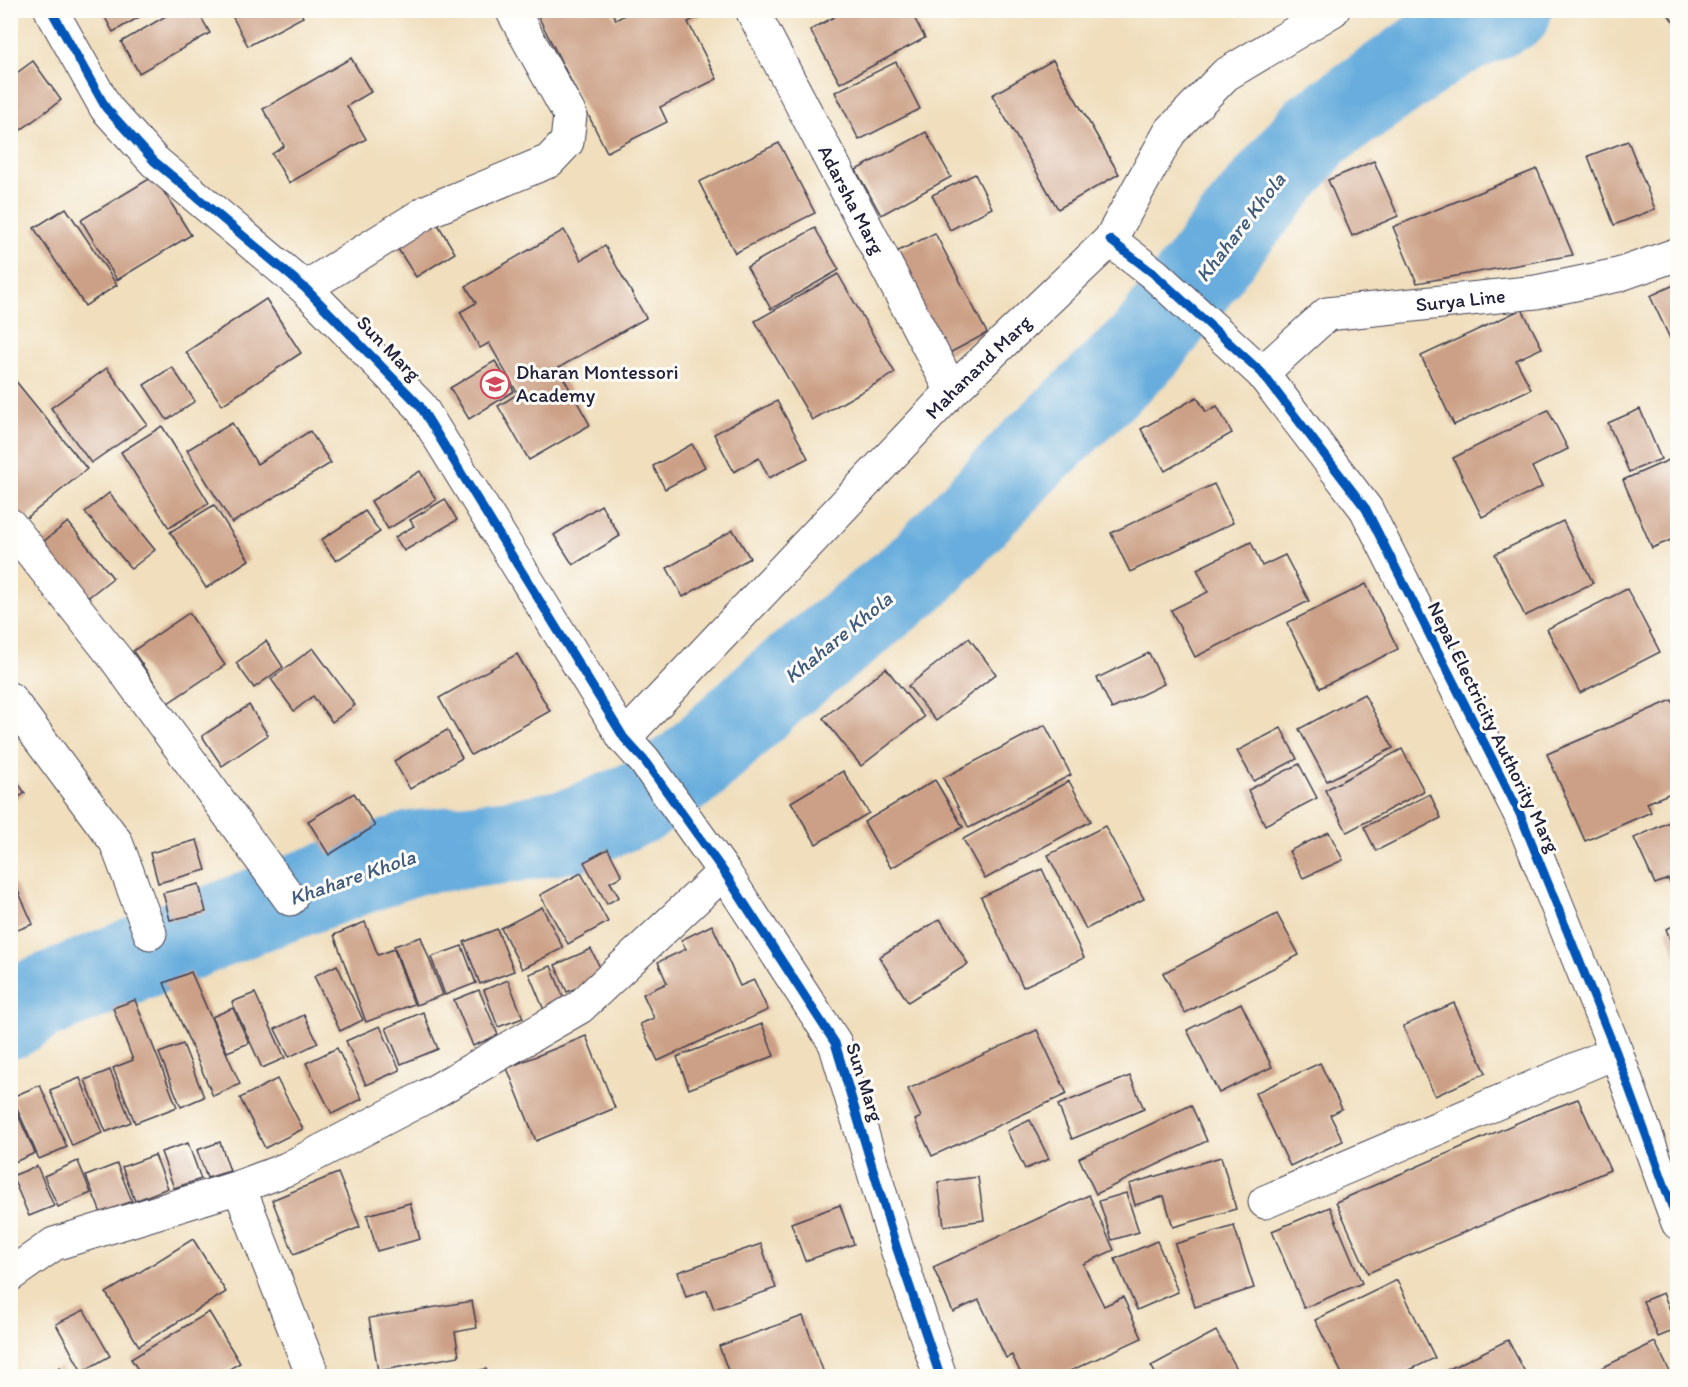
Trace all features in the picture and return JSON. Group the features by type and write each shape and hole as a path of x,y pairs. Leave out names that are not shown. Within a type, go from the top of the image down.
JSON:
{"street":[{"name":"Sun Marg","path":"51,10 106,108 154,161 305,288 420,406 634,749 724,872 835,1044 896,1245 940,1377"},
{"path":"305,288 428,212 549,161 567,142 570,115 512,10"},
{"name":"Adarsha Marg","path":"752,10 952,391"},
{"name":"Mahanand Marg","path":"634,749 952,391 1110,240 1170,132 1225,75 1333,10"},
{"name":"Nepal Electricity Authority Marg","path":"1110,240 1154,274 1262,373 1366,509 1520,814 1616,1052 1677,1222"},
{"name":"Surya Line","path":"1262,373 1327,314 1536,292 1618,275 1677,254"},
{"path":"10,525 116,659 290,898"},
{"path":"10,699 117,842 150,933"},
{"path":"10,1275 54,1244 287,1169 427,1096 580,1007 724,872"},
{"path":"1265,1202 1616,1052"},
{"path":"239,1186 313,1377"}],"building":[{"path":"101,10 152,10 113,32"},
{"path":"176,10 197,10 210,33 139,73 121,42"},
{"path":"229,10 299,10 303,17 248,46"},
{"path":"535,10 611,10 616,20 633,10 704,10 705,13 688,22 717,79 660,107 667,122 607,152"},
{"path":"847,10 910,10 925,38 840,83 810,30"},
{"path":"1665,10 1678,10 1678,22 1675,24"},
{"path":"351,58 371,92 347,106 366,139 289,183 272,154 284,146 263,109"},
{"path":"1053,60 1119,174 1058,209 992,95"},
{"path":"33,61 61,100 10,138 10,78"},
{"path":"896,62 920,109 859,140 835,92"},
{"path":"926,132 951,177 881,215 856,170"},
{"path":"1628,141 1655,209 1614,225 1588,156"},
{"path":"779,143 815,213 735,253 699,182"},
{"path":"1374,161 1398,216 1352,236 1328,180"},
{"path":"1537,169 1573,255 1417,283 1393,227"},
{"path":"975,174 992,208 950,230 932,195"},
{"path":"154,176 191,235 117,280 81,220"},
{"path":"66,208 117,285 85,306 34,228"},
{"path":"436,221 455,253 416,277 396,246"},
{"path":"815,228 839,270 771,309 747,267"},
{"path":"564,230 581,260 605,246 646,318 558,368 590,425 529,460 498,406 518,394 489,343 480,348 460,312 476,303 466,286"},
{"path":"935,233 987,333 944,356 892,254"},
{"path":"838,274 895,373 812,420 755,321"},
{"path":"1678,283 1678,348 1675,349 1650,296"},
{"path":"266,299 301,353 222,405 186,352"},
{"path":"1522,309 1542,348 1516,360 1531,389 1454,425 1421,356"},
{"path":"495,361 514,391 469,419 450,388"},
{"path":"172,367 195,401 167,420 144,385"},
{"path":"107,368 147,424 91,463 51,408"},
{"path":"10,374 87,469 18,525 10,515"},
{"path":"1197,397 1206,412 1217,406 1232,433 1165,471 1141,429"},
{"path":"777,401 808,458 769,478 759,458 734,472 714,434"},
{"path":"1640,409 1661,459 1629,472 1608,423"},
{"path":"1548,410 1568,449 1532,467 1542,487 1482,517 1453,458"},
{"path":"232,423 257,464 310,431 331,463 232,523 187,450"},
{"path":"162,426 209,503 169,528 121,452"},
{"path":"692,444 705,467 665,489 653,466"},
{"path":"1678,456 1678,537 1652,548 1623,480"},
{"path":"420,471 436,500 388,529 371,501"},
{"path":"1214,484 1233,523 1130,572 1111,533"},
{"path":"109,493 155,550 131,569 85,512"},
{"path":"445,499 457,520 404,551 395,537 414,526 410,520"},
{"path":"214,505 249,560 206,588 170,532"},
{"path":"601,505 620,536 573,565 554,535"},
{"path":"365,511 380,532 336,561 321,540"},
{"path":"1563,521 1593,583 1525,616 1495,554"},
{"path":"68,522 113,578 81,603 38,546"},
{"path":"733,530 750,558 683,597 667,568"},
{"path":"1251,542 1262,566 1285,555 1309,601 1195,657 1171,610 1208,592 1197,569"},
{"path":"1366,584 1398,649 1320,688 1287,623"},
{"path":"1627,589 1660,652 1580,693 1547,629"},
{"path":"189,613 225,665 168,703 133,651"},
{"path":"969,638 996,674 936,721 908,686"},
{"path":"266,641 283,667 254,688 236,663"},
{"path":"313,648 355,705 332,722 313,696 294,711 271,679"},
{"path":"1149,653 1164,684 1112,709 1097,678"},
{"path":"517,654 550,711 471,755 439,698"},
{"path":"886,668 924,717 861,766 823,718"},
{"path":"1364,694 1393,748 1327,781 1299,729"},
{"path":"1672,700 1678,714 1678,790 1647,803 1651,812 1585,841 1547,754"},
{"path":"249,705 268,735 222,766 202,736"},
{"path":"1045,725 1071,775 969,828 943,778"},
{"path":"1281,728 1297,759 1254,781 1237,751"},
{"path":"447,730 462,758 410,789 394,761"},
{"path":"1402,749 1424,791 1347,832 1325,790"},
{"path":"1299,764 1317,798 1265,825 1248,790"},
{"path":"843,771 869,813 816,844 791,802"},
{"path":"10,772 25,793 10,803"},
{"path":"935,780 963,827 891,868 864,822"},
{"path":"1069,781 1091,821 985,879 963,839"},
{"path":"354,793 375,826 329,855 308,821"},
{"path":"1430,794 1441,818 1376,851 1364,827"},
{"path":"1678,818 1678,900 1668,879 1655,884 1634,838"},
{"path":"1105,826 1144,899 1086,929 1048,855"},
{"path":"1329,832 1343,860 1303,878 1289,851"},
{"path":"197,840 206,870 158,883 150,853"},
{"path":"608,849 622,876 610,882 619,897 607,904 584,862"},
{"path":"1042,869 1084,958 1023,987 981,897"},
{"path":"581,873 608,922 568,944 540,895"},
{"path":"15,884 33,924 10,933 10,886"},
{"path":"199,884 206,912 170,920 163,893"},
{"path":"542,907 563,948 522,969 501,928"},
{"path":"1277,914 1299,955 1185,1013 1163,973"},
{"path":"940,919 968,964 908,1002 879,957"},
{"path":"365,922 378,955 394,949 414,1004 366,1022 334,935"},
{"path":"1678,924 1678,957 1677,957 1666,929"},
{"path":"712,925 740,986 754,980 768,1010 658,1061 640,1024 654,1018 643,994 667,983 658,962 686,949 681,940"},
{"path":"497,929 514,971 480,984 464,942"},
{"path":"421,937 443,995 416,1005 394,946"},
{"path":"462,946 476,983 445,995 431,957"},
{"path":"591,949 604,976 567,992 555,965"},
{"path":"337,965 363,1020 340,1031 314,976"},
{"path":"551,966 567,1006 546,1015 529,974"},
{"path":"191,972 240,1084 213,1096 164,983"},
{"path":"508,980 523,1018 498,1027 484,990"},
{"path":"479,990 498,1035 473,1046 454,1000"},
{"path":"255,993 285,1058 262,1068 232,1002"},
{"path":"135,1000 177,1107 135,1123 113,1068 133,1060 113,1008"},
{"path":"1241,1003 1272,1067 1219,1093 1187,1030"},
{"path":"1454,1003 1486,1073 1435,1096 1403,1026"},
{"path":"233,1008 249,1043 227,1052 212,1017"},
{"path":"423,1012 438,1049 401,1064 386,1028"},
{"path":"304,1015 318,1043 289,1057 275,1029"},
{"path":"762,1024 774,1056 689,1089 677,1057"},
{"path":"380,1026 400,1070 366,1085 346,1041"},
{"path":"1037,1030 1067,1094 932,1156 915,1120 921,1117 908,1089"},
{"path":"586,1036 615,1108 536,1141 507,1068"},
{"path":"183,1044 204,1097 181,1107 159,1053"},
{"path":"337,1048 362,1099 332,1114 306,1063"},
{"path":"1320,1063 1342,1109 1330,1115 1343,1141 1290,1166 1255,1093"},
{"path":"110,1070 131,1122 106,1132 85,1080"},
{"path":"1130,1076 1144,1109 1072,1139 1058,1105"},
{"path":"80,1078 102,1133 72,1146 50,1090"},
{"path":"277,1079 303,1129 265,1148 240,1098"},
{"path":"40,1085 67,1147 39,1159 12,1097"},
{"path":"10,1097 35,1153 10,1164"},
{"path":"1578,1099 1610,1170 1368,1273 1336,1202 1533,1116"},
{"path":"1191,1105 1207,1141 1096,1194 1079,1158"},
{"path":"1030,1120 1049,1159 1025,1169 1007,1131"},
{"path":"220,1142 230,1171 207,1178 197,1150"},
{"path":"188,1143 201,1179 174,1188 161,1152"},
{"path":"155,1155 168,1188 135,1201 122,1167"},
{"path":"1221,1157 1236,1209 1173,1227 1164,1196 1135,1205 1129,1184"},
{"path":"78,1161 91,1193 58,1207 44,1176"},
{"path":"117,1164 132,1201 101,1213 86,1176"},
{"path":"37,1166 54,1206 29,1216 12,1176"},
{"path":"338,1173 360,1227 294,1254 272,1200"},
{"path":"978,1177 984,1220 944,1226 938,1182"},
{"path":"1126,1193 1139,1232 1112,1240 1099,1201"},
{"path":"1089,1195 1114,1250 1083,1264 1104,1306 1123,1297 1142,1338 1059,1376 1022,1376 1012,1355 1006,1358 979,1300 953,1312 933,1267"},
{"path":"410,1203 420,1239 377,1251 367,1215"},
{"path":"840,1205 854,1244 805,1261 791,1223"},
{"path":"1330,1207 1362,1283 1304,1308 1272,1231"},
{"path":"1234,1226 1254,1288 1195,1307 1175,1244"},
{"path":"193,1239 226,1292 139,1346 106,1293"},
{"path":"1157,1241 1178,1292 1137,1310 1115,1259"},
{"path":"761,1244 776,1288 714,1309 707,1290 686,1297 678,1272"},
{"path":"1397,1280 1435,1358 1397,1376 1343,1376 1315,1320"},
{"path":"1663,1293 1678,1329 1658,1337 1643,1301"},
{"path":"472,1301 477,1328 455,1332 459,1356 378,1371 369,1318"},
{"path":"84,1310 110,1356 82,1372 56,1324"},
{"path":"209,1312 240,1363 217,1376 142,1376 131,1359"},
{"path":"803,1316 825,1376 730,1376 719,1346"},
{"path":"1216,1331 1241,1376 1157,1376 1151,1366"},
{"path":"1508,1340 1527,1376 1435,1376"},
{"path":"1655,1342 1672,1376 1585,1376"},
{"path":"60,1367 65,1376 45,1376"},
{"path":"486,1369 488,1376 455,1376"}],"waterway":[{"name":"Khahare Khola","path":"10,1017 38,999 257,910 413,853 511,841 573,830 640,802 691,766 778,685 919,572 1025,460 1148,343 1228,237 1316,131 1446,40 1510,10"}],"cycle path":[{"path":"51,10 106,108 154,161 305,288 420,406 624,738 644,760 724,872 835,1043 896,1246 940,1376"},
{"path":"1110,240 1154,274 1262,373 1366,509 1520,814 1616,1052 1678,1223"}],"place":[{"name":"Dharan Montessori Academy","path":"495,384"}]}
